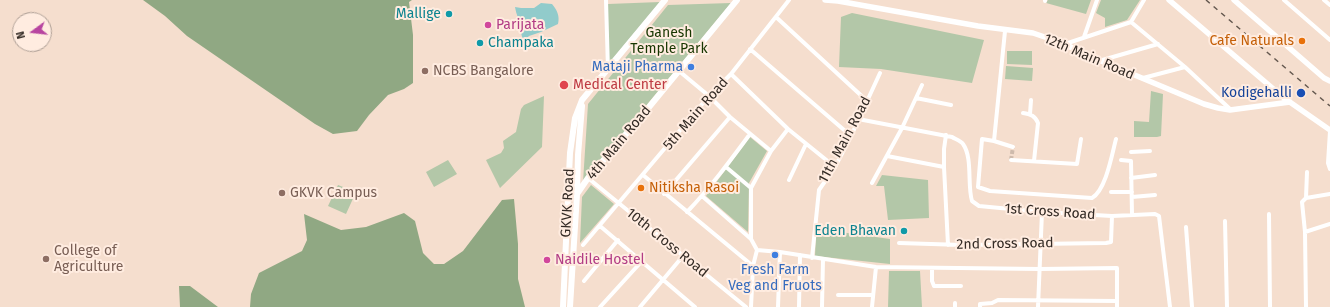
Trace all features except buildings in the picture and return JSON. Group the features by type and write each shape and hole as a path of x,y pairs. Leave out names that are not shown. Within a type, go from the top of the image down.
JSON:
{"main road":[{"name":"GKVK Road","path":"563,307 570,153 575,118 582,100 666,0"},
{"name":"4th Main Road","path":"577,194 588,178 737,0"},
{"name":"GKVK Road","path":"570,307 582,100"},
{"path":"568,204 576,204"}],"street":[{"path":"606,0 608,70"},
{"name":"5th Main Road","path":"584,245 709,96 731,74 789,0"},
{"name":"12th Main Road","path":"825,0 838,1 1005,31 1033,33 1065,44 1082,54 1204,104 1218,108 1230,110 1290,102"},
{"path":"1084,38 1097,0"},
{"path":"1065,44 1132,22 1144,0"},
{"path":"1169,0 1256,76 1330,130 1328,162 1330,169"},
{"path":"1234,0 1324,78 1330,81"},
{"path":"1284,0 1330,40"},
{"path":"1324,0 1330,5"},
{"path":"776,17 866,100"},
{"path":"1132,22 1185,67 1230,110"},
{"path":"994,141 1005,31"},
{"path":"1099,61 1158,44"},
{"path":"750,49 851,136"},
{"path":"1142,79 1185,67"},
{"path":"679,71 709,96 730,117 771,151"},
{"name":"11th Main Road","path":"812,258 819,190 835,167 880,72"},
{"path":"731,74 788,129 835,167"},
{"path":"872,183 902,128 922,85"},
{"path":"916,98 951,105"},
{"path":"1030,114 1031,100"},
{"path":"1023,114 1030,114 1038,123 1034,161"},
{"path":"664,194 730,117"},
{"path":"858,119 946,135 944,167 948,245"},
{"path":"751,239 752,188 771,151 788,129"},
{"path":"687,212 726,167 750,134"},
{"name":"1st Cross Road","path":"946,135 963,144 968,157 970,194 972,201 979,206 1042,212 1112,216 1111,242"},
{"path":"1012,147 982,139 978,187 990,191 1092,198 1097,195 1104,181 1116,139"},
{"path":"1011,160 1077,164 1081,139"},
{"path":"789,180 806,144"},
{"path":"1131,152 1150,151"},
{"path":"887,156 944,167"},
{"path":"1121,160 1131,161 1132,215"},
{"path":"726,167 752,188"},
{"path":"1306,198 1307,172"},
{"path":"1131,178 1155,175"},
{"path":"643,176 753,266"},
{"name":"10th Cross Road","path":"588,178 746,307"},
{"path":"1111,192 1155,195"},
{"path":"1306,307 1305,232 1302,202 1306,198 1330,194"},
{"path":"702,196 751,239 757,250 753,266 751,307"},
{"path":"1038,307 1042,212"},
{"path":"1112,216 1156,214 1159,216 1170,307"},
{"path":"1269,214 1270,307"},
{"path":"1225,221 1226,307"},
{"path":"1305,232 1330,224"},
{"path":"600,226 642,260 662,280 694,307"},
{"path":"1186,227 1192,307"},
{"path":"584,281 618,240"},
{"name":"2nd Cross Road","path":"899,243 948,245 1111,242"},
{"path":"757,250 780,252 876,267 1040,269 1117,268 1117,307"},
{"path":"778,307 780,252"},
{"path":"799,307 800,255"},
{"path":"640,307 683,256"},
{"path":"822,307 823,259"},
{"path":"600,307 642,260"},
{"path":"872,307 876,267"},
{"path":"932,268 932,281 934,286 961,286"},
{"path":"838,295 873,295"},
{"path":"980,305 992,303 998,300 1117,301"}],"green space":[{"path":"143,0 412,0 409,2 413,35 413,83 404,89 388,95 369,115 357,131 333,134 315,124 187,36 165,16"},
{"path":"1048,0 1091,0 1086,14 1046,3"},
{"path":"1101,0 1140,0 1127,20 1105,27 1105,18 1096,13"},
{"path":"660,2 612,60 608,61 608,4"},
{"name":"Ganesh Temple Park","path":"731,3 583,182 588,104 668,5"},
{"path":"852,13 984,40 972,83 881,69 839,67 841,17"},
{"path":"1007,51 1032,51 1032,65 1007,64"},
{"path":"1006,66 1033,68 1032,81 1005,79"},
{"path":"1151,91 1163,94 1161,136 1134,137 1134,121 1149,122"},
{"path":"544,96 542,147 500,188 486,160 501,153 504,148 503,141 516,132 521,109 524,105"},
{"path":"750,137 767,151 749,183 748,232 706,196"},
{"path":"448,160 457,174 434,187 426,172"},
{"path":"882,175 928,180 929,218 888,220 884,186 876,186"},
{"path":"338,185 356,192 346,214 328,206"},
{"path":"591,185 614,204 580,243 582,197"},
{"path":"514,199 518,244 518,279 525,307 250,307 251,294 259,273 302,251 307,240 304,214 341,230 366,227 404,213 415,221 423,253 434,264 444,264 463,251 502,200"},
{"path":"833,231 890,239 890,264 815,256 816,234 832,236"},
{"path":"889,271 920,271 922,307 888,307"},
{"path":"179,286 190,286 218,307 180,307"}],"water":[{"path":"541,3 552,4 558,13 558,24 523,39 515,7 534,8"}],"tunnel":[{"path":"1011,160 1013,147"}],"railway":[{"path":"1206,0 1330,106"}],"place":[{"name":"Mallige","path":"449,14"},
{"name":"Parijata","path":"488,25"},
{"name":"Cafe Naturals","path":"1302,41"},
{"name":"Champaka","path":"480,43"},
{"name":"Mataji Pharma","path":"691,67"},
{"name":"NCBS Bangalore","path":"425,71"},
{"name":"Medical Center","path":"564,85"},
{"name":"Kodigehalli","path":"1301,93"},
{"name":"Nitiksha Rasoi","path":"641,188"},
{"name":"GKVK Campus","path":"282,193"},
{"name":"Eden Bhavan","path":"904,231"},
{"name":"Fresh Farm Veg and Fruots","path":"775,255"},
{"name":"College of Agriculture","path":"46,259"},
{"name":"Naidile Hostel","path":"547,260"}]}
